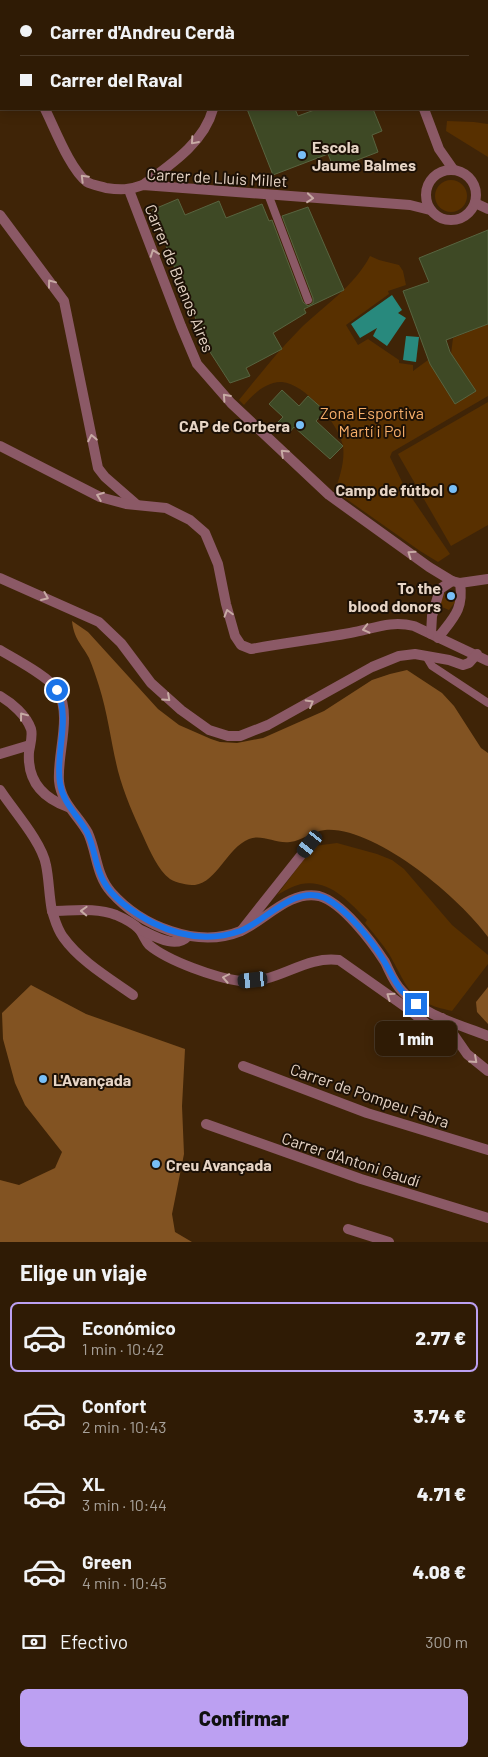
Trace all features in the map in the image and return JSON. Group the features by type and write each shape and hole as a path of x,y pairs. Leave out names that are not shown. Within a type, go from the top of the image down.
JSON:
{"street":[{"name":"Carrer de Lluis Millet","path":"46,110 70,159 81,176 89,184 117,190 129,190 143,185 410,205 430,210"},
{"path":"143,185 188,149 204,129 212,110"},
{"path":"424,110 439,149 452,169"},
{"path":"435,174 439,149"},
{"path":"167,167 174,188"},
{"path":"452,169 463,172 472,180 476,191 475,203 472,208 464,217 452,220 440,218 430,210 425,194 428,183 435,174 443,170 452,169"},
{"name":"Carrer de Buenos Aires","path":"129,190 180,326 198,364 214,384 231,403 329,495 429,567 456,582"},
{"path":"475,203 488,209"},
{"path":"0,215 64,301 98,468 111,483 137,505"},
{"path":"0,446 100,497 126,504 166,508 190,520 205,533 218,564 235,636 241,645 251,649 350,633 390,623 414,626 477,654 488,661"},
{"path":"0,578 92,617 121,643 141,671 158,690 194,721 220,735 240,736 261,728 372,668 399,656 415,654 449,660 463,665 469,663 477,654"},
{"path":"435,636 432,616 440,590 456,582 488,579"},
{"path":"435,636 460,608 462,596 456,582"},
{"path":"414,626 432,616"},
{"path":"0,650 52,683 61,697 64,720 59,782 62,795 68,807 87,832 100,873 110,891 120,902 147,920 168,930 188,936 211,936 241,931 287,902 297,898 309,895 324,898 341,910 364,934 385,962 394,981 402,991 426,1011 488,1036"},
{"path":"0,696 9,701 24,716 31,729 30,766 34,781 43,794 68,807"},
{"path":"0,754 30,745"},
{"path":"0,790 41,850 46,865 52,911 63,937 81,956 133,995"},
{"path":"241,931 310,844"},
{"path":"52,911 86,910 114,915 138,929 168,941 182,941 188,936"},
{"path":"138,929 148,944 177,960 213,976 242,981 264,979 283,974 327,958 339,960 408,1008 448,1041 458,1043"},
{"path":"442,1018 467,1054 488,1071"},
{"name":"Carrer de Pompeu Fabra","path":"243,1066 367,1113 488,1150"},
{"name":"Carrer d'Antoni Gaudí","path":"206,1124 361,1179 488,1218"},
{"path":"348,1229 389,1242"}],"lane":[{"path":"268,194 308,300"},
{"path":"426,656 432,666 488,703"}],"green space":[{"path":"447,121 488,124 488,157 446,131"},
{"path":"451,180 462,185 467,196 462,207 451,212 440,207 435,196 440,185"},
{"name":"Zona Esportiva Martí i Pol","path":"370,256 399,265 403,271 406,285 388,291 389,294 346,325 358,345 368,339 399,360 399,363 413,365 413,371 428,360 430,364 451,354 453,338 488,324 488,396 392,452 390,457 405,488 450,554 438,562 335,491 343,463 343,446 328,416 310,397 291,384 276,382 256,393 244,405 239,400 291,338 347,287"},
{"name":"Camp de fútbol","path":"488,402 488,525 451,546 398,454"},
{"path":"446,592 453,594 457,600 449,610 440,606 443,595"},
{"path":"337,843 392,860 404,869 452,925 488,955 488,964 452,1011 426,1003 412,992 386,950 365,923 367,920 338,893 330,888 311,883 298,885 277,895 314,846"}],"shaded area":[{"path":"72,621 88,632 158,709 179,725 220,742 237,743 263,738 324,711 372,680 407,670 442,693 454,706 481,748 488,753 488,937 458,903 415,867 368,840 345,832 325,830 290,842 259,838 249,839 241,843 216,872 203,883 189,885 170,879 158,866 126,797 118,771 99,686 89,658 76,637"},
{"path":"31,985 86,1014 185,1049 182,1106 184,1154 172,1214 175,1232 192,1242 0,1242 0,1180 19,1185 55,1168 62,1152 25,1105 15,1083 3,1039 2,1013"},
{"path":"488,987 488,1024 477,1012 476,1002"}],"water":[{"path":"392,295 402,310 398,313 406,318 387,346 373,336 377,328 360,338 351,324"},
{"path":"406,336 419,337 416,362 403,360"}],"building":[{"path":"247,110 295,110 298,116 314,110 373,110 382,131 372,135 378,152 334,169 328,154 273,175"},
{"path":"178,199 185,215 219,201 226,218 262,204 269,221 272,220 303,302 308,306 313,303 313,298 282,216 308,207 344,290 304,309 306,313 273,333 282,349 246,368 250,376 230,383 210,352 152,210"},
{"path":"488,230 488,324 446,340 450,352 476,391 455,404 430,364 403,291 429,282 419,258"},
{"name":"CAP de Corbera","path":"282,390 299,406 308,396 325,411 316,421 343,446 330,459 294,427 289,433 278,422 283,417 269,404"}],"place":[{"name":"Escola Jaume Balmes","path":"302,155"},
{"name":"CAP de Corbera","path":"300,425"},
{"name":"Camp de fútbol","path":"453,489"},
{"name":"To the blood donors","path":"451,596"},
{"name":"L'Avançada","path":"43,1079"},
{"name":"Creu Avançada","path":"156,1164"}],"route":[{"path":"57,690 61,697 64,720 59,769 62,795 68,807 87,832 103,881 120,902 147,920 168,930 196,937 241,931 287,902 301,897 309,895 324,898 341,910 364,934 385,962 394,981 416,1004"}]}
